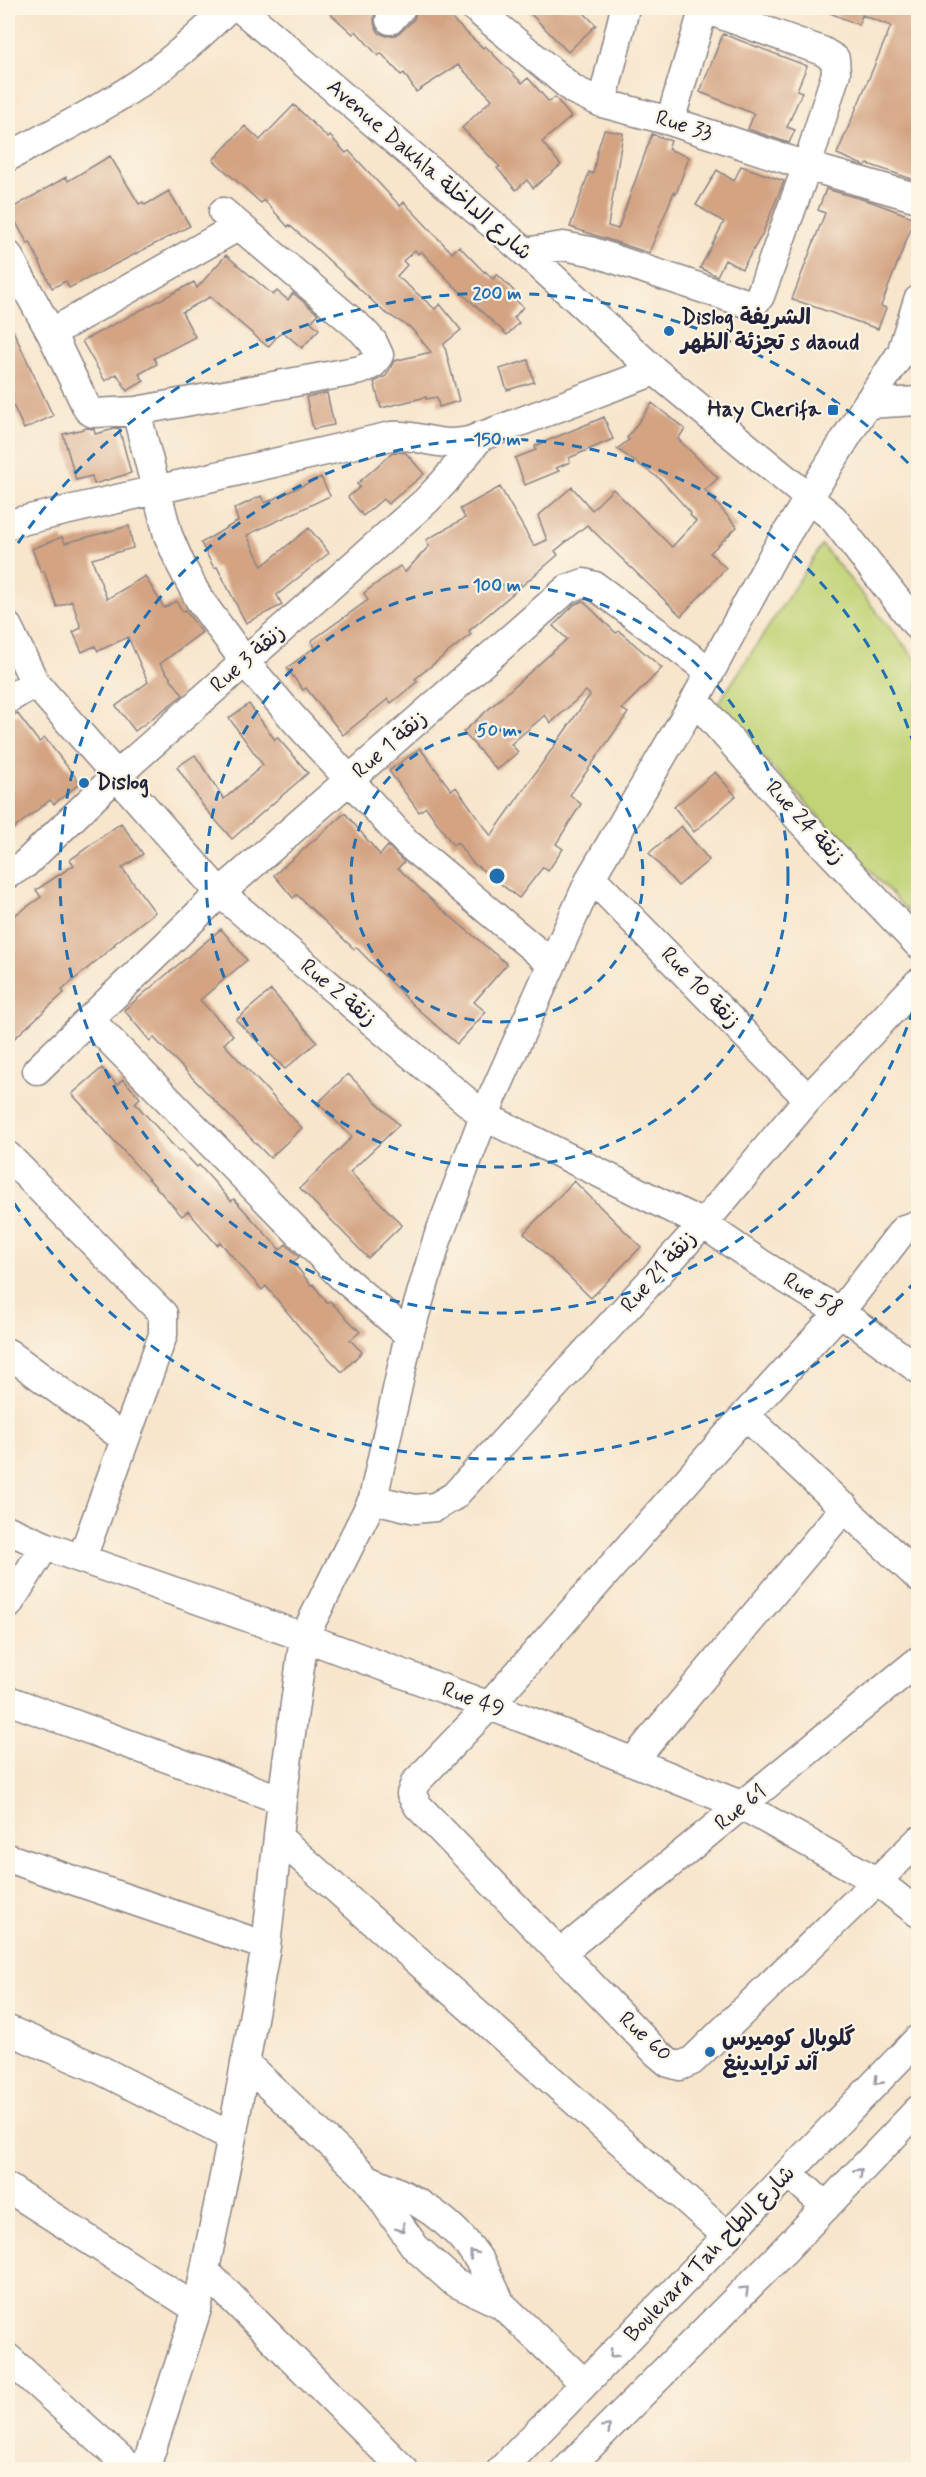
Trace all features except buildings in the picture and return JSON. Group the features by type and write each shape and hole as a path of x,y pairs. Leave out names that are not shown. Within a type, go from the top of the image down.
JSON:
{"street":[{"path":"8,157 113,101 201,35 228,8"},
{"name":"Avenue Dakhla شارع الداخلة","path":"240,8 525,252 655,371 833,518 918,627"},
{"name":"Rue 33","path":"476,8 574,90 602,103 670,121 807,166 918,198"},
{"path":"602,103 625,8"},
{"path":"525,252 563,246 590,251 746,303 755,302 760,296 807,166 836,73 834,59 822,51 703,8 670,121"},
{"path":"8,255 51,333 88,410 93,413 136,411 361,370 373,364 379,355 373,342 362,330 231,219 51,333"},
{"path":"145,2469 197,2309 232,2137 266,1946 282,1800 304,1637 373,1499 409,1335 437,1240 484,1116 591,877 695,700 774,554 867,404 910,341 918,300"},
{"path":"8,524 156,488 391,436 412,436 434,443 458,443 655,371"},
{"path":"867,404 918,401"},
{"path":"136,411 168,535 181,566 200,599 245,662 407,843 552,964"},
{"name":"Rue 3 زنقة","path":"8,874 25,864 116,776 426,501 446,481 481,436"},
{"name":"Rue 1 زنقة","path":"37,1070 220,893 567,589 584,583 595,586 709,671"},
{"name":"Rue 2 زنقة","path":"8,627 35,683 220,893 484,1116 703,1224"},
{"path":"8,699 35,683"},
{"name":"Rue 24 زنقة","path":"695,700 800,820 918,944"},
{"name":"Rue 10 زنقة","path":"591,877 808,1099"},
{"name":"Rue 21 زنقة","path":"373,1499 415,1509 435,1507 454,1496 703,1224 808,1099 918,983"},
{"path":"90,1020 341,1276 409,1335"},
{"path":"8,1156 163,1314 163,1335 82,1558"},
{"name":"Rue 58","path":"703,1224 763,1265 840,1312 918,1369"},
{"path":"489,1706 745,1415 840,1312 904,1229 918,1224"},
{"path":"8,1353 125,1439"},
{"path":"745,1415 918,1577"},
{"path":"633,1761 845,1507"},
{"name":"Rue 49","path":"8,1530 45,1546 304,1637 489,1706 743,1806 878,1882 918,1913"},
{"path":"8,1605 45,1546"},
{"name":"Rue 61","path":"561,1953 918,1662"},
{"path":"8,1700 282,1800"},
{"name":"Rue 60","path":"489,1706 415,1783 411,1794 418,1806 669,2063 680,2066 692,2061 918,1841"},
{"path":"278,1838 727,2236"},
{"path":"8,1858 266,1946"},
{"path":"8,2030 97,2068 232,2137"},
{"name":"Boulevard Tah شارع الطاح","path":"501,2469 918,2039"},
{"path":"245,2062 368,2179 415,2247 454,2282 501,2304 584,2384"},
{"path":"566,2469 826,2207 918,2110"},
{"path":"789,2172 826,2207"},
{"path":"368,2179 403,2192 426,2206 456,2232 480,2262 501,2304"},
{"path":"8,2188 197,2309"},
{"path":"206,2272 404,2469"},
{"path":"8,2358 133,2469"}],"green space":[{"path":"822,545 918,662 918,922 716,707"}],"place":[{"name":"Dislog الشريفة تجزئة الظهر s daoud","path":"669,331"},
{"name":"Hay Cherifa","path":"833,410"},
{"name":"Dislog","path":"84,783"},
{"name":"گلوبال كوميرس آند ترايدينغ","path":"710,2052"}]}
